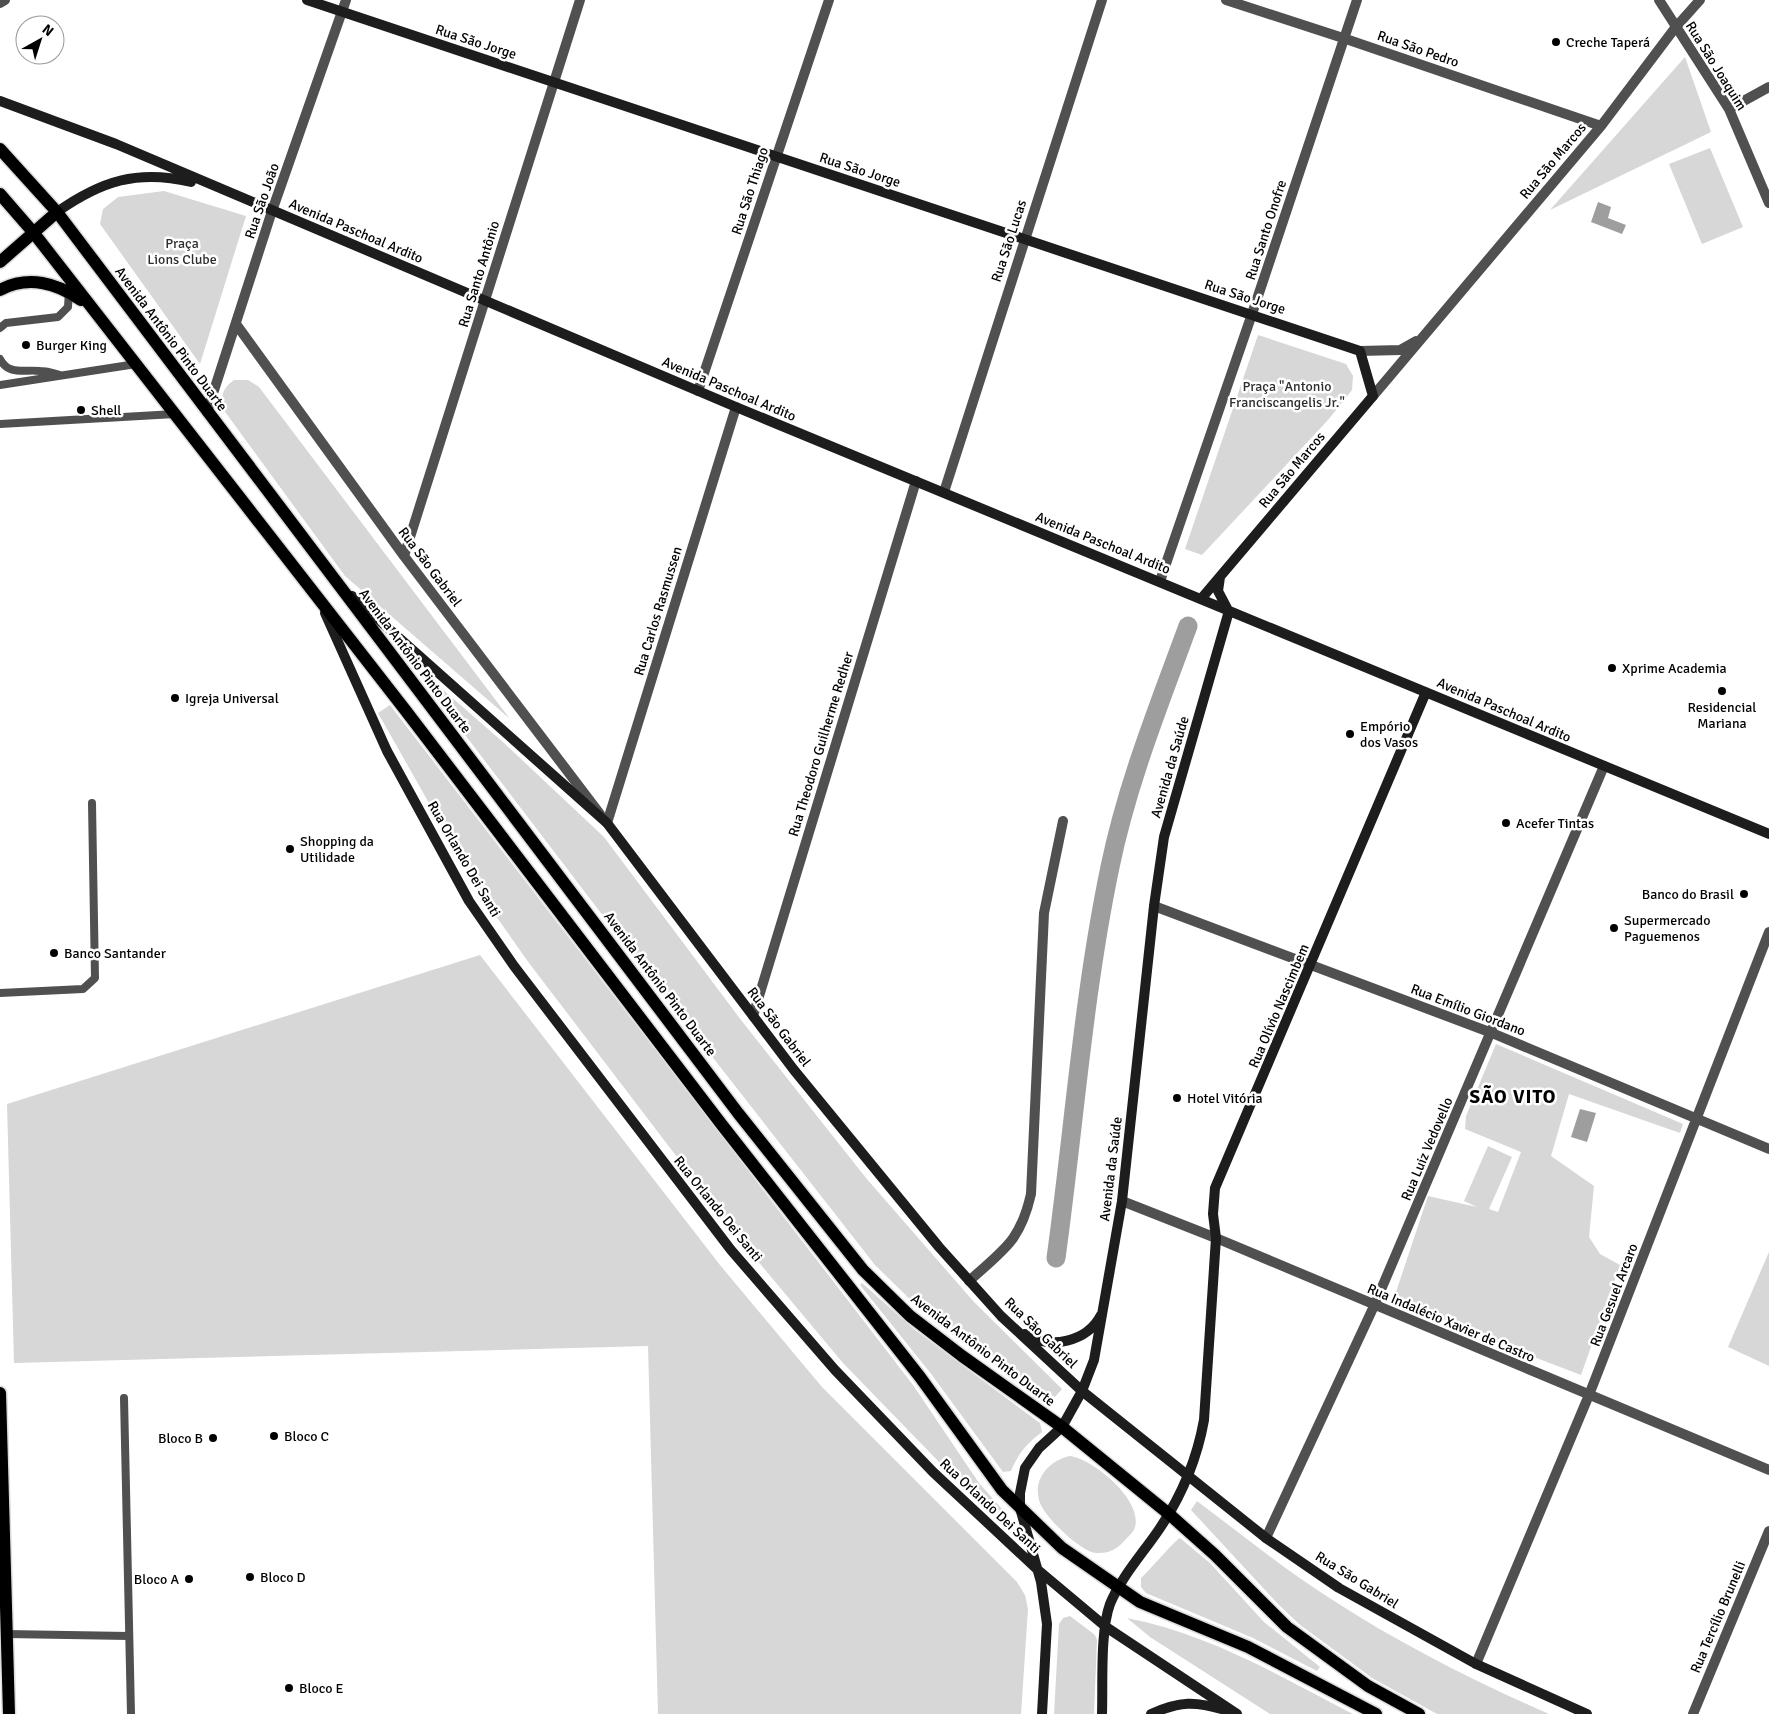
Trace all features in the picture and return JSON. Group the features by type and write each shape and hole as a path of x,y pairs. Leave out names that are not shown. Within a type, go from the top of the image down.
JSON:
{"main road":[{"name":"Rua São Jorge","path":"308,0 1360,351"},
{"name":"Avenida Paschoal Ardito","path":"0,101 116,144 736,407 1769,834"},
{"name":"Avenida Antônio Pinto Duarte","path":"0,149 57,212 738,1113 863,1270 910,1316 1062,1427 1169,1514 1215,1555 1287,1627 1355,1677 1419,1714"},
{"name":"Avenida Paschoal Ardito","path":"57,212 94,190 141,176 169,177 219,189"},
{"path":"0,194 33,232 440,754 722,1125 920,1377 984,1467 1020,1508 1062,1548 1119,1590 1161,1612 1248,1647 1376,1714"},
{"path":"0,262 57,212"},
{"path":"0,290 23,282 40,282 69,291 91,307"},
{"path":"1360,351 1373,396"},
{"name":"Rua São Marcos","path":"1201,599 1373,396"},
{"path":"1220,576 1218,591 1229,611"},
{"name":"Rua São Gabriel","path":"336,582 607,823 752,1016 874,1169 969,1281 1014,1328 1082,1391 1188,1478 1266,1538 1338,1588 1476,1664 1587,1714"},
{"name":"Rua Orlando Dei Santi","path":"321,602 387,751 469,901 514,966 731,1250 835,1370 933,1472 1038,1570 1106,1626 1237,1714"},
{"name":"Avenida da Saúde","path":"1042,1714 1047,1624 1038,1570 1020,1508 1020,1493 1025,1468 1038,1448 1062,1427 1082,1391 1094,1360 1105,1307 1122,1201 1154,906 1164,837 1229,611"},
{"name":"Rua Olívio Nascimbem","path":"1169,1514 1188,1478 1199,1448 1204,1420 1216,1238 1213,1214 1215,1188 1312,965 1426,692"},
{"path":"1014,1328 1029,1337 1051,1342 1071,1340 1093,1327 1105,1307"},
{"path":"0,1393 8,1714"},
{"path":"1102,1714 1106,1626 1110,1607 1119,1590 1169,1514"},
{"path":"1152,1714 1183,1703 1201,1703 1237,1714"}],"street":[{"path":"0,3 5,0"},
{"name":"Rua São João","path":"207,412 272,211 346,0"},
{"name":"Rua Santo Antônio","path":"404,556 580,0"},
{"name":"Rua São Thiago","path":"698,391 829,0"},
{"name":"Rua São Lucas","path":"944,492 1102,0"},
{"name":"Rua São Pedro","path":"1226,0 1601,126"},
{"name":"Rua Santo Onofre","path":"1160,581 1357,0"},
{"name":"Rua São Joaquim","path":"1659,0 1729,109 1769,203"},
{"name":"Rua São Marcos","path":"1373,396 1601,126 1676,28 1700,0"},
{"path":"1729,109 1769,88"},
{"name":"Rua São Gabriel","path":"236,324 404,556 607,823"},
{"name":"Rua São Marcos","path":"1360,351 1400,350 1423,337"},
{"name":"Rua Carlos Rasmussen","path":"607,823 736,407"},
{"name":"Rua Theodoro Guilherme Redher","path":"752,1016 916,481"},
{"name":"Rua Luiz Vedovello","path":"1266,1538 1374,1306 1492,1033 1604,766"},
{"path":"969,1281 1014,1240 1025,1220 1032,1194 1044,913 1063,821"},
{"name":"Rua Emílio Giordano","path":"1154,906 1492,1033 1769,1148"},
{"name":"Rua Gesuel Arcaro","path":"1476,1664 1589,1395 1769,932"},
{"name":"Rua Indalécio Xavier de Castro","path":"1122,1201 1216,1238 1374,1306 1769,1470"},
{"name":"Rua Tercílio Brunelli","path":"1693,1714 1769,1531"}],"lane":[{"path":"0,328 6,323 58,317 68,307 69,291"},
{"path":"0,359 3,365 15,371 39,370 65,376"},
{"path":"0,385 136,364"},
{"path":"0,424 175,414"},
{"path":"0,993 83,989 95,978 92,803"},
{"path":"124,1398 131,1714"},
{"path":"6,1634 129,1636"}],"green space":[{"path":"1685,57 1711,132 1550,210"},
{"path":"1710,148 1743,227 1702,244 1669,164"},
{"name":"Praça Lions Clube","path":"164,191 246,216 200,364 100,224 103,209 118,197"},
{"name":"Praça \"Antonio Franciscangelis Jr.\"","path":"1258,335 1346,364 1353,376 1352,390 1328,420 1202,555 1185,549"},
{"path":"234,380 248,380 259,387 510,719 345,576 223,409 223,393"},
{"path":"433,681 504,743 604,837 741,1020 866,1178 974,1302 1062,1389 1055,1397 964,1344 919,1308 875,1265 639,963 427,685"},
{"path":"390,705 913,1385 979,1483 1002,1509 997,1515 940,1463 843,1363 741,1241 529,963 481,895 378,713"},
{"path":"480,955 720,1265 822,1387 1017,1582 1025,1595 1028,1609 1021,1714 658,1714 648,1346 14,1363 7,1104"},
{"path":"1496,1044 1683,1124 1680,1133 1569,1094 1551,1156 1594,1186 1589,1237 1600,1254 1620,1265 1581,1375 1505,1346 1394,1298 1428,1196 1477,1207 1464,1201 1488,1146 1512,1157 1489,1209 1498,1212 1521,1152 1465,1129 1466,1116"},
{"path":"1769,1252 1769,1366 1728,1347"},
{"path":"862,1283 915,1330 1040,1423 1042,1432 1023,1450 1011,1471 1003,1472 932,1375 860,1285"},
{"path":"1070,1456 1080,1459 1103,1473 1124,1493 1131,1505 1135,1516 1135,1527 1122,1543 1111,1551 1096,1553 1083,1547 1060,1529 1046,1514 1039,1500 1038,1484 1045,1471 1056,1461"},
{"path":"1197,1501 1296,1576 1357,1616 1438,1661 1549,1714 1437,1714 1372,1678 1299,1624 1278,1604 1191,1510"},
{"path":"1180,1538 1210,1563 1264,1622 1320,1667 1317,1671 1253,1638 1146,1593 1141,1587 1141,1578"},
{"path":"1070,1616 1095,1635 1097,1640 1094,1714 1054,1714 1059,1624 1063,1618"},
{"path":"1127,1618 1187,1634 1215,1645 1271,1671 1353,1714 1270,1714 1150,1637"}],"shaded area":[{"path":"1598,202 1611,207 1608,218 1626,225 1622,234 1591,222"},
{"path":"1580,1109 1596,1113 1587,1142 1571,1137"}],"waterway":[{"path":"1056,1258 1086,1013 1110,867 1125,805 1155,715 1188,626"}],"place":[{"name":"Creche Taperá","path":"1556,42"},
{"name":"Burger King","path":"26,345"},
{"name":"Shell","path":"81,410"},
{"name":"Xprime Academia","path":"1612,668"},
{"name":"Residencial Mariana","path":"1722,691"},
{"name":"Igreja Universal","path":"175,698"},
{"name":"Empório dos Vasos","path":"1350,734"},
{"name":"Acefer Tintas","path":"1506,823"},
{"name":"Shopping da Utilidade","path":"290,849"},
{"name":"Banco do Brasil","path":"1744,894"},
{"name":"Supermercado Paguemenos","path":"1614,928"},
{"name":"Banco Santander","path":"54,953"},
{"name":"Hotel Vitória","path":"1177,1098"},
{"name":"Bloco C","path":"274,1436"},
{"name":"Bloco B","path":"213,1438"},
{"name":"Bloco D","path":"250,1577"},
{"name":"Bloco A","path":"189,1579"},
{"name":"Bloco E","path":"289,1688"}],"district":[{"name":"SÃO VITO","path":"1513,1097"}]}
